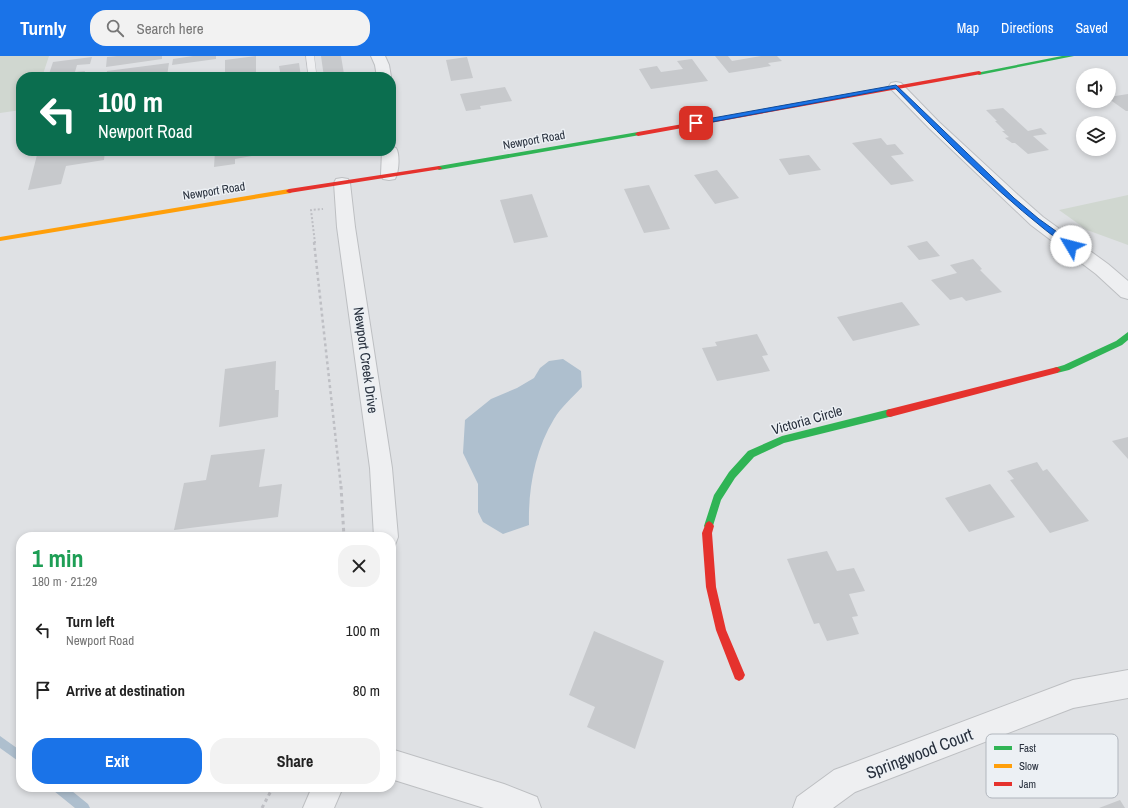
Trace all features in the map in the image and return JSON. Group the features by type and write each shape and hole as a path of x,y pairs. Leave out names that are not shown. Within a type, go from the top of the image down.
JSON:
{"street":[{"path":"378,56 383,72"},
{"name":"Newport Road","path":"0,239 389,175 502,158 896,86 1071,56"},
{"path":"896,86 934,125 1012,199 1037,221 1102,269 1128,292"},
{"path":"389,175 390,156"},
{"name":"Newport Creek Drive","path":"342,183 346,227 381,468 386,532"},
{"name":"Victoria Circle","path":"739,675 721,630 711,587 707,533 717,498 732,475 751,454 782,440 1066,368 1119,343 1128,335"},
{"name":"Springwood Court","path":"808,808 845,781 1073,694 1128,684"},
{"path":"396,766 504,799 526,808"},
{"path":"318,808 326,792"}],"lane":[{"path":"310,56 312,72"}],"path":[{"path":"321,209 311,210 342,492 344,532"},
{"path":"262,808 270,792"}],"shaded area":[{"path":"0,56 49,56 44,72 16,72 16,111 0,113"},
{"path":"1128,195 1128,245 1087,230 1059,210"}],"water":[{"path":"563,359 581,371 582,387 557,415 547,431 537,457 531,484 529,525 503,534 483,522 478,512 478,484 463,453 465,420 491,399 517,388 534,378 540,368 549,361"}],"building":[{"path":"162,56 162,59 106,67 107,57"},
{"path":"193,56 216,56 216,59 172,65 173,59"},
{"path":"256,56 256,72 225,72 225,60"},
{"path":"321,56 341,56 344,72 323,72"},
{"path":"715,56 728,56 732,61 761,56 777,56 782,61 768,63 771,66 729,73"},
{"path":"92,57 90,64 77,65 75,72 50,72 53,62"},
{"path":"467,57 473,78 451,81 446,60"},
{"path":"692,59 708,81 651,89 639,69 657,66 661,72 683,69 677,61"},
{"path":"169,63 168,72 107,71"},
{"path":"299,63 300,72 280,72 279,66"},
{"path":"505,87 512,101 480,106 481,109 466,111 460,94"},
{"path":"1128,94 1128,111 1116,104 1116,96"},
{"path":"1003,108 1028,131 1041,128 1047,134 1033,136 1049,150 1028,154 1015,143 1012,143 1005,138 1009,137 1002,131 1005,131 986,110"},
{"path":"881,138 887,145 895,144 904,154 891,156 914,181 891,185 852,143"},
{"path":"809,155 821,170 789,175 779,159"},
{"path":"37,156 104,156 104,160 66,166 61,184 28,190"},
{"path":"215,156 252,156 235,159 235,164 214,167"},
{"path":"717,170 739,198 715,204 694,175"},
{"path":"649,185 670,229 644,233 624,189"},
{"path":"532,194 548,237 514,243 500,200"},
{"path":"927,241 940,256 919,260 907,246"},
{"path":"973,259 982,269 980,270 1002,292 966,301 962,297 950,300 931,280 957,273 950,265"},
{"path":"902,302 920,325 853,341 837,317"},
{"path":"757,334 768,355 762,356 770,371 717,381 702,348 717,346 715,342"},
{"path":"276,361 275,390 279,390 278,417 219,427 225,369"},
{"path":"1128,437 1128,459 1112,441"},
{"path":"265,449 259,487 282,484 278,517 174,530 184,483 206,480 211,455"},
{"path":"1037,462 1043,471 1047,469 1089,521 1050,533 1010,480 1014,479 1007,471"},
{"path":"990,484 1015,517 969,532 945,498"},
{"path":"827,551 837,571 854,568 865,591 849,594 858,616 852,617 859,634 827,641 819,623 814,624 787,559"},
{"path":"594,631 664,661 635,749 587,727 595,707 569,695"},
{"path":"1120,800 1125,808 1099,808"}],"waterway":[{"path":"0,741 16,754"},
{"path":"64,792 84,808"}],"traffic: fast":[{"path":"979,73 1071,56"},
{"path":"439,168 638,134"},
{"path":"1057,370 1066,368 1119,343 1128,335"},
{"path":"709,526 717,498 732,475 751,454 782,440 890,413"}],"traffic: slow":[{"path":"0,239 289,191"}],"traffic: jam":[{"path":"638,134 979,73"},
{"path":"289,191 439,168"},
{"path":"890,413 1057,370"},
{"path":"709,526 707,533 711,587 721,630 739,675"}],"route":[{"path":"696,123 896,86 934,125 1012,199 1037,221 1071,246"}]}
